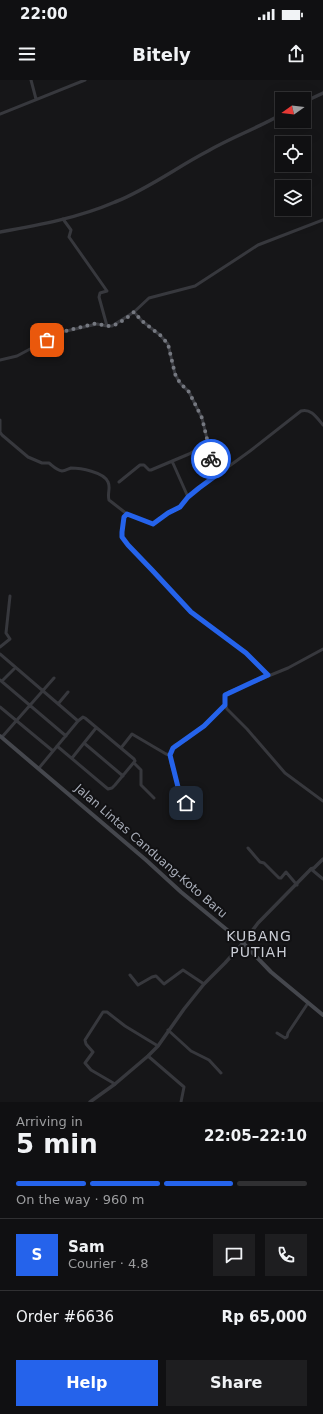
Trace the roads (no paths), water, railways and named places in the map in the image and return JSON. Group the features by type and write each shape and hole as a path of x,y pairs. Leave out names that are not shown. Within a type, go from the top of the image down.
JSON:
{"main road":[{"name":"Jalan Lintas Canduang-Koto Baru","path":"1,736 146,860 180,892 243,943 271,972 323,1015"}],"street":[{"path":"30,80 36,99"},
{"path":"0,114 85,80"},
{"path":"311,99 323,93"},
{"path":"0,232 93,211 134,194 209,150 275,118"},
{"path":"63,219 71,230 69,237 108,290 100,293 99,297 107,326"},
{"path":"0,360 17,356 62,332 97,324 107,326 115,324 134,312 149,298 195,286 258,244 323,220"},
{"path":"134,312 168,344 175,374 180,383 189,392 202,418 208,443 208,452 218,474"},
{"path":"0,420 0,432 2,435 28,457 42,464 49,462 55,468 62,471 71,468 88,470 104,476 109,483 109,500 127,514 153,524 168,513 180,507 188,497 301,411 306,409 310,411 323,425"},
{"path":"119,482 140,465 144,465 151,470 189,454 208,443"},
{"path":"172,461 188,497"},
{"path":"127,514 124,517 122,537 128,545 191,612 246,653 268,675"},
{"path":"0,647 10,639 6,633 10,596"},
{"path":"323,649 288,668 268,675 225,695 225,705 285,773 323,801"},
{"path":"0,654 78,721"},
{"path":"15,668 1,681 66,736"},
{"path":"1,736 17,721 54,678"},
{"path":"58,704 68,692"},
{"path":"190,813 185,796 178,787 170,755 173,748 204,726 225,705"},
{"path":"0,707 53,751"},
{"path":"39,768 81,717 84,717 134,759 134,763 141,772 141,785 154,798"},
{"path":"72,758 96,728"},
{"path":"121,748 132,734 170,755"},
{"path":"84,743 123,776"},
{"path":"57,746 108,789 112,788 134,763"},
{"path":"248,848 260,862 264,863 278,878 281,878 286,872 297,884"},
{"path":"90,1102 137,1067 158,1046 168,1030 204,984 243,943 258,923 311,869 323,859"},
{"path":"311,869 323,879"},
{"path":"130,975 138,985 156,976 164,984 183,970 204,984"},
{"path":"277,1032 285,1038 287,1037 288,1033 308,1003"},
{"path":"115,1084 91,1070 85,1063 93,1052 86,1044 85,1040 103,1012 107,1012 125,1026 158,1046"},
{"path":"168,1030 191,1051 209,1060 221,1073"},
{"path":"148,1056 184,1087 181,1102"}],"district":[{"name":"KUBANG PUTIAH","path":"259,944"}]}
